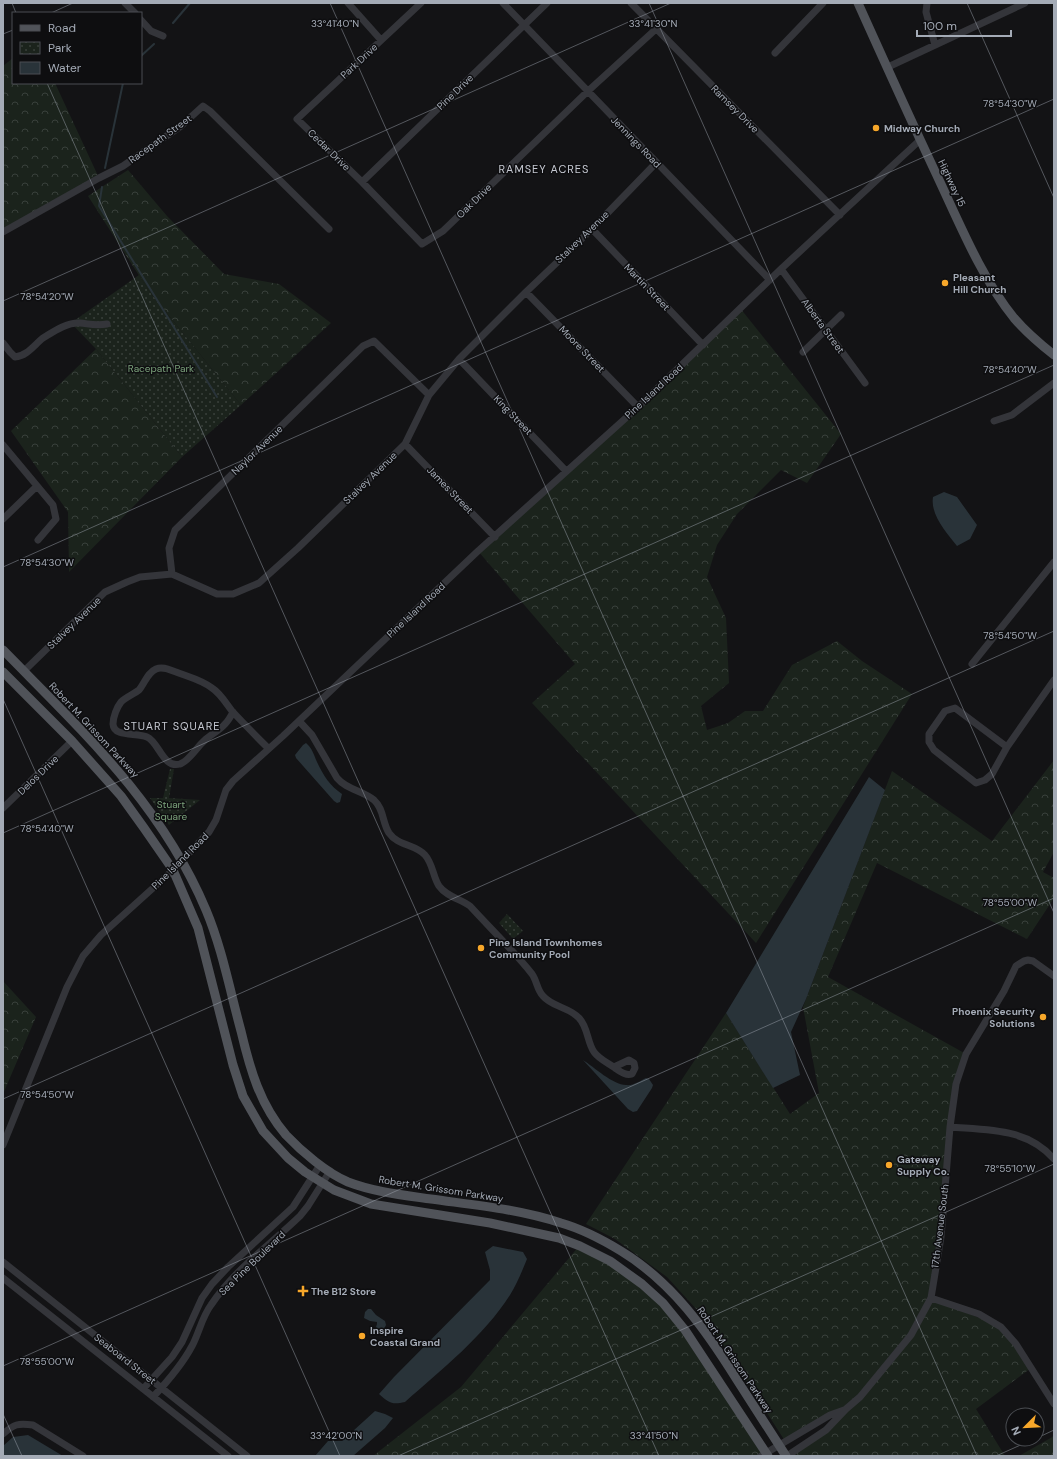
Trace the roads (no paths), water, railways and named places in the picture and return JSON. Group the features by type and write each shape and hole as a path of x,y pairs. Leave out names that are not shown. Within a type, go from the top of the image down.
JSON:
{"main road":[{"name":"Highway 15","path":"858,3 920,140 976,258 1003,303 1014,318 1054,355"},
{"name":"Robert M. Grissom Parkway","path":"3,650 116,767 143,800 182,860 206,910 216,938 252,1075 261,1098 285,1134 305,1154 347,1182 387,1192 514,1212 562,1223 592,1235 621,1251 642,1265 663,1282 690,1312 716,1347 786,1456"},
{"path":"3,673 72,741 121,796 172,870 198,928 233,1065 243,1096 263,1131 288,1158 323,1184 334,1190 371,1204 490,1223 559,1238 580,1246 610,1261 642,1284 663,1303 685,1330 765,1455"},
{"path":"102,775 110,774 116,767"}],"street":[{"path":"125,3 133,12"},
{"path":"348,3 381,40"},
{"name":"Park Drive","path":"297,119 421,3"},
{"name":"Jennings Road","path":"503,3 770,280"},
{"name":"Pine Drive","path":"362,182 547,3"},
{"name":"Ramsey Drive","path":"631,3 840,215"},
{"path":"775,53 822,3"},
{"path":"927,3 926,12 935,45"},
{"path":"888,67 1025,3"},
{"path":"142,21 152,31 163,36"},
{"name":"Oak Drive","path":"362,182 422,244 443,231 588,91 656,29"},
{"name":"Racepath Street","path":"3,232 123,166 181,126 202,106 210,111 329,229"},
{"name":"Cedar Drive","path":"297,119 362,182"},
{"name":"Pine Island Road","path":"3,1145 67,987 83,956 101,935 172,870 209,832 216,820 226,790 229,786 246,768 299,721 566,471 638,407 781,268 920,140"},
{"name":"Stalvey Avenue","path":"24,671 105,592 140,577 172,574 217,594 233,594 259,583 298,548 405,444 429,394 459,359 592,229 656,162"},
{"name":"Martin Street","path":"592,229 703,344"},
{"name":"Alberta Street","path":"781,268 865,383"},
{"name":"Moore Street","path":"526,292 638,407"},
{"path":"803,352 841,315"},
{"path":"3,343 15,357 31,350 42,339 71,323 98,326 107,324"},
{"name":"Naylor Avenue","path":"172,574 169,548 175,530 363,346 374,341 429,394"},
{"name":"King Street","path":"459,359 566,471"},
{"path":"994,421 1012,415 1054,383"},
{"name":"James Street","path":"405,444 495,537"},
{"path":"3,445 6,453 53,505 56,519 38,540"},
{"path":"3,518 37,486"},
{"path":"972,664 1054,562"},
{"path":"233,712 224,726 204,740 185,761 180,764 172,764 166,760 155,743 148,737 137,734 119,733 115,730 113,724 115,712 121,701 141,688 149,673 157,668 164,668 203,682 214,689 233,712 268,748"},
{"path":"1007,747 955,708 945,712 929,734 929,742 934,750 976,783 984,780 992,774 1007,747 1054,680"},
{"path":"299,721 312,735 337,778 342,783 374,800 380,808 386,827 394,838 418,850 425,856 440,887 450,896 470,906 533,976 539,991 546,999 572,1012 579,1018 584,1026 592,1050 598,1057 614,1067"},
{"name":"Delos Drive","path":"3,808 72,741"},
{"name":"17th Avenue South","path":"786,1456 826,1430 860,1397 911,1335 931,1298 941,1237 950,1127 956,1084 966,1054 1004,991 1016,966 1024,961 1034,962 1054,976"},
{"path":"950,1127 1013,1133 1042,1147 1054,1159"},
{"name":"Sea Pine Boulevard","path":"143,1389 172,1357 182,1342 202,1298 212,1284 268,1230 294,1208 320,1165"},
{"name":"Sea Pine Boulevard","path":"153,1397 191,1348 211,1305 224,1288 300,1216 323,1184 330,1171"},
{"path":"268,1230 277,1238"},
{"name":"Seaboard Street","path":"3,1262 247,1456"},
{"name":"Seaboard Street","path":"3,1278 228,1456"},
{"path":"931,1298 979,1314 1001,1327 1016,1344 1054,1404"},
{"name":"17th Avenue South","path":"765,1455 830,1415 846,1409"},
{"path":"3,1434 11,1426 24,1424 33,1425 83,1456"}],"water":[{"path":"944,492 957,497 977,525 970,539 957,546 944,530 934,510 933,497"},
{"path":"306,743 311,749 324,776 342,794 340,802 337,803 334,801 296,758 295,755"},
{"path":"869,777 885,790 806,999 791,1032 800,1075 773,1088 726,1013"},
{"path":"583,1060 615,1082 631,1085 646,1078 649,1079 653,1085 652,1088 637,1111 633,1112 628,1109"},
{"path":"493,1246 523,1252 527,1259 510,1295 475,1339 405,1402 394,1403 385,1399 379,1394 490,1280 490,1270 485,1252"},
{"path":"368,1309 371,1309 376,1315 385,1321 386,1325 384,1329 379,1330 376,1327 377,1322 364,1318 365,1312"},
{"path":"375,1411 393,1418 385,1428 353,1456 315,1456 328,1441 342,1441"},
{"path":"28,1435 63,1456 3,1456 3,1446 13,1437"}],"waterway":[{"path":"173,23 190,3"},
{"path":"142,55 154,44"},
{"path":"105,168 123,84"},
{"path":"102,187 99,206 217,397"}],"place":[{"name":"Midway Church","path":"876,128"},
{"name":"Pleasant Hill Church","path":"945,283"},
{"name":"Pine Island Townhomes Community Pool","path":"481,948"},
{"name":"Phoenix Security Solutions","path":"1043,1017"},
{"name":"Gateway Supply Co.","path":"889,1165"},
{"name":"The B12 Store","path":"303,1291"},
{"name":"Inspire Coastal Grand","path":"362,1336"}],"district":[{"name":"RAMSEY ACRES","path":"544,169"},
{"name":"STUART SQUARE","path":"172,726"}],"park label":[{"name":"Racepath Park","path":"161,368"},
{"name":"Stuart Square","path":"171,810"}]}
